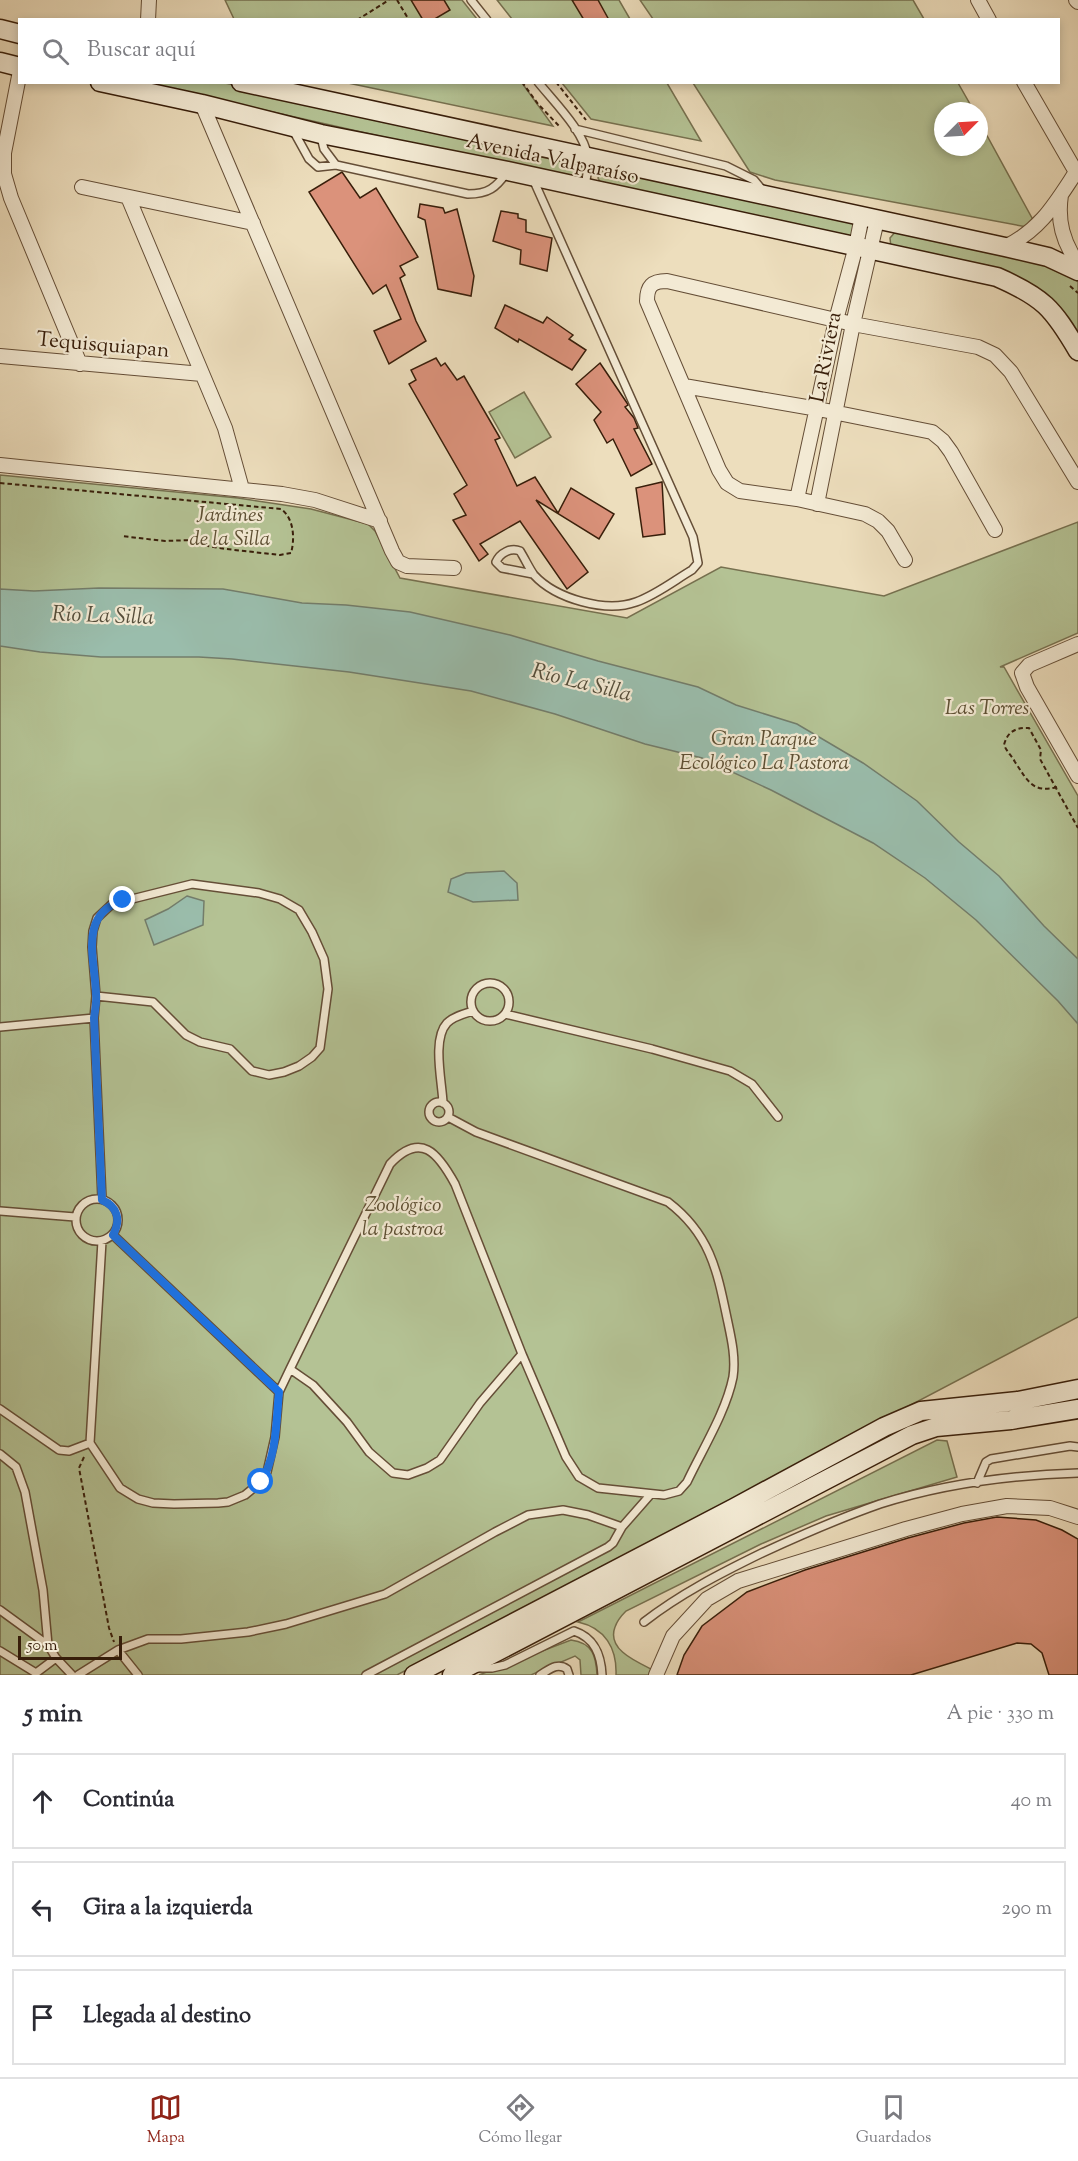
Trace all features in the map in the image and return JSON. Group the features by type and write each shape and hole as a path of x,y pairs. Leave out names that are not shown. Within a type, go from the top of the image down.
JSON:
{"main road":[{"path":"0,29 18,34"},
{"path":"0,62 18,68"},
{"name":"Avenida Valparaíso","path":"119,84 138,86 291,128 585,187 997,277 1044,302 1062,323 1078,351"},
{"name":"Avenida Valparaíso","path":"250,84 1005,247 1048,257 1078,271"},
{"path":"414,1675 713,1519 884,1426 932,1409 1018,1401 1078,1389"},
{"path":"460,1671 912,1436 936,1427 1011,1420 1078,1408"}],"street":[{"path":"148,18 149,0"},
{"path":"978,0 988,18"},
{"path":"18,80 4,153 4,174 11,198 80,364"},
{"path":"1005,247 1022,239 1034,229 1077,171 1025,84"},
{"path":"202,104 392,551 398,562 402,564 454,568"},
{"path":"82,187 253,223"},
{"path":"1061,193 1059,212 1061,231 1070,253 1078,264"},
{"path":"128,197 225,428 242,489"},
{"name":"La Riviera","path":"817,504 853,324 870,218"},
{"name":"La Riviera","path":"797,499 836,320 864,248"},
{"path":"905,560 888,531 865,514 797,499 740,491 727,483 719,470 647,300 647,291 652,284 667,281 853,324 978,347 995,355 1011,372 1078,482"},
{"name":"Tequisquiapan","path":"0,356 202,375"},
{"path":"684,386 818,409 932,432 951,452 995,530"},
{"path":"0,465 242,489 315,500 380,521"},
{"path":"1078,644 1029,665 1022,673 1027,687 1078,776"},
{"path":"656,1675 674,1636 707,1599 738,1581 962,1514 1007,1506 1050,1508 1078,1517"}],"lane":[{"path":"471,0 485,18"},
{"path":"540,84 575,129 588,158 585,187"},
{"path":"291,128 309,159 318,167 336,165 468,194 478,194 498,185 508,171"},
{"path":"575,129 726,166 754,180 766,196"},
{"path":"321,134 324,149 336,165"},
{"path":"532,177 693,537 698,563 692,570 639,601 615,606 580,601 550,589 533,574 520,551 516,549 509,550 498,557 496,562 502,568 533,574"},
{"path":"96,996 153,1002 186,1035 200,1042 230,1049 252,1071 269,1075 300,1066 312,1058 320,1048 328,989 324,959 312,932 299,910 280,899 259,893 192,884 123,900 111,904 102,911 93,931 92,947 96,996 94,1018 102,1200"},
{"path":"488,982 495,983 507,992 509,999 505,1014 500,1019 492,1021 478,1017 473,1011 471,1004 475,990 488,982"},
{"path":"443,1103 432,1105 429,1116 434,1122 442,1122 448,1117 449,1109 443,1103 438,1046 441,1031 448,1022 473,1011"},
{"path":"505,1014 652,1049 730,1071 752,1084 778,1117"},
{"path":"0,1028 94,1018"},
{"path":"102,1241 90,1443 120,1488 138,1499 153,1503 174,1504 228,1502 245,1495 261,1482 267,1472 275,1437 279,1392 290,1369 390,1164 398,1155 412,1148 423,1147 443,1162 455,1184 522,1354 566,1457 579,1477 598,1488 664,1495 679,1491 687,1482 725,1402 733,1376 733,1346 713,1259 696,1229 668,1202 476,1132 448,1117"},
{"path":"93,1199 102,1200 110,1203 116,1210 117,1227 113,1235 102,1241 92,1242 82,1236 76,1228 75,1217 78,1209 85,1203 93,1199"},
{"path":"0,1211 75,1217"},
{"path":"113,1235 279,1392"},
{"path":"290,1369 313,1385 347,1422 369,1452 393,1473 408,1475 440,1460 480,1402 522,1354"},
{"path":"0,1409 59,1450 69,1451 90,1443"},
{"path":"977,1483 991,1458 1070,1446 1078,1447"},
{"path":"0,1454 16,1467 25,1492 43,1590 48,1645"},
{"path":"644,1622 664,1606 739,1564 802,1534 881,1504 952,1486 1078,1473"},
{"path":"366,1675 608,1547 651,1494"},
{"path":"78,1675 118,1650 148,1639 203,1637 248,1632 286,1624 385,1594 528,1515 563,1510 588,1515 622,1527"},
{"path":"0,1610 48,1645 56,1658 72,1675"},
{"path":"460,1671 500,1667 574,1631 591,1641 597,1650 602,1660 602,1675"},
{"path":"118,1650 138,1675"},
{"path":"0,1651 34,1673 39,1672 56,1658"},
{"path":"540,1675 553,1667 560,1666 567,1669 569,1675"}],"path":[{"path":"360,18 389,0"},
{"path":"397,0 408,18"},
{"path":"523,84 538,104 565,131"},
{"path":"558,84 589,124"},
{"path":"0,483 281,509 287,513 294,542 291,553 280,555 208,546 194,540 165,541 121,536"},
{"path":"1057,787 1045,790 1036,787 1020,770 1004,745 1006,737 1014,730 1022,727 1029,728 1041,750 1040,759 1057,787 1078,828"},
{"path":"90,1443 79,1468 109,1628 118,1650"}],"green space":[{"path":"225,0 462,0 476,18 234,18"},
{"path":"497,0 619,0 629,18 511,18"},
{"path":"640,0 913,0 923,18 652,18"},
{"path":"148,84 230,84 577,159 584,170 584,176 579,181"},
{"path":"353,84 523,84 553,126"},
{"path":"563,84 668,84 701,141 591,119"},
{"path":"694,84 959,84 969,102 934,102 934,156 988,156 988,137 1038,229 775,180 750,172"},
{"path":"610,169 856,222 858,238 602,185 598,178 601,172"},
{"path":"896,231 1020,257 1064,273 1078,282 1078,339 1047,299 891,248 890,238"},
{"path":"524,392 551,437 515,458 489,412"},
{"name":"Zoológico la pastroa","path":"0,475 238,498 311,509 368,524 375,531 400,578 627,618 721,567 884,596 1078,522 1078,633 1000,667 1004,667 1078,796 1078,1317 397,1675 0,1675"},
{"path":"937,1440 947,1441 957,1477 826,1516 761,1544 626,1611 615,1627 615,1643 626,1655 657,1672 656,1675 616,1675 614,1656 608,1641 595,1629 578,1622"},
{"path":"571,1640 589,1647 596,1662 597,1675 581,1675 580,1660 575,1656 531,1675 479,1675"}],"water":[{"name":"Río La Silla","path":"99,588 223,589 302,603 410,612 510,635 698,687 736,705 797,724 863,763 917,801 959,842 999,876 1044,926 1078,959 1078,1024 1058,1001 976,920 925,878 873,843 771,790 702,758 645,744 555,714 471,691 349,672 232,659 101,657 0,646 0,589 34,591"},
{"path":"504,871 517,883 518,900 473,902 448,892 451,879 466,873"},
{"path":"187,896 204,901 203,925 154,945 145,920 168,909"}],"building":[{"path":"411,0 444,0 450,10 436,18 422,18"},
{"path":"572,0 598,0 608,18 583,18"},
{"path":"342,172 360,198 376,188 418,257 400,266 405,275 400,278 426,341 389,364 374,331 401,319 386,285 373,294 309,192"},
{"path":"420,204 443,208 445,213 457,209 474,276 471,296 438,289 425,220 418,217"},
{"path":"501,211 518,214 518,218 526,220 526,232 552,238 547,271 520,264 521,250 493,241"},
{"path":"505,305 543,323 547,317 573,335 569,339 586,350 572,370 519,339 518,342 495,328"},
{"path":"436,358 441,366 445,363 457,380 464,376 500,438 495,440 517,486 535,477 558,513 571,488 614,514 599,539 536,500 588,572 567,589 520,521 480,544 488,554 479,561 453,520 466,515 454,494 467,485 409,384 416,380 411,370"},
{"path":"600,363 627,403 625,407 634,418 638,428 634,429 652,464 631,476 613,439 607,443 594,420 601,412 576,384"},
{"path":"662,482 665,534 643,537 636,488"},
{"path":"997,1517 1036,1520 1078,1539 1078,1675 1049,1675 1042,1653 1031,1644 1017,1643 911,1675 677,1675 684,1655 702,1626 747,1592 805,1570 908,1538"}],"route":[{"path":"123,900 111,904 102,911 93,931 96,996 94,1018 102,1200 110,1203 116,1210 117,1227 113,1235 279,1392 275,1437 267,1472 261,1482"}],"park label":[{"name":"Jardines de la Silla","path":"230,526"},
{"name":"Las Torres","path":"987,707"},
{"name":"Gran Parque Ecológico La Pastora","path":"764,750"}]}
